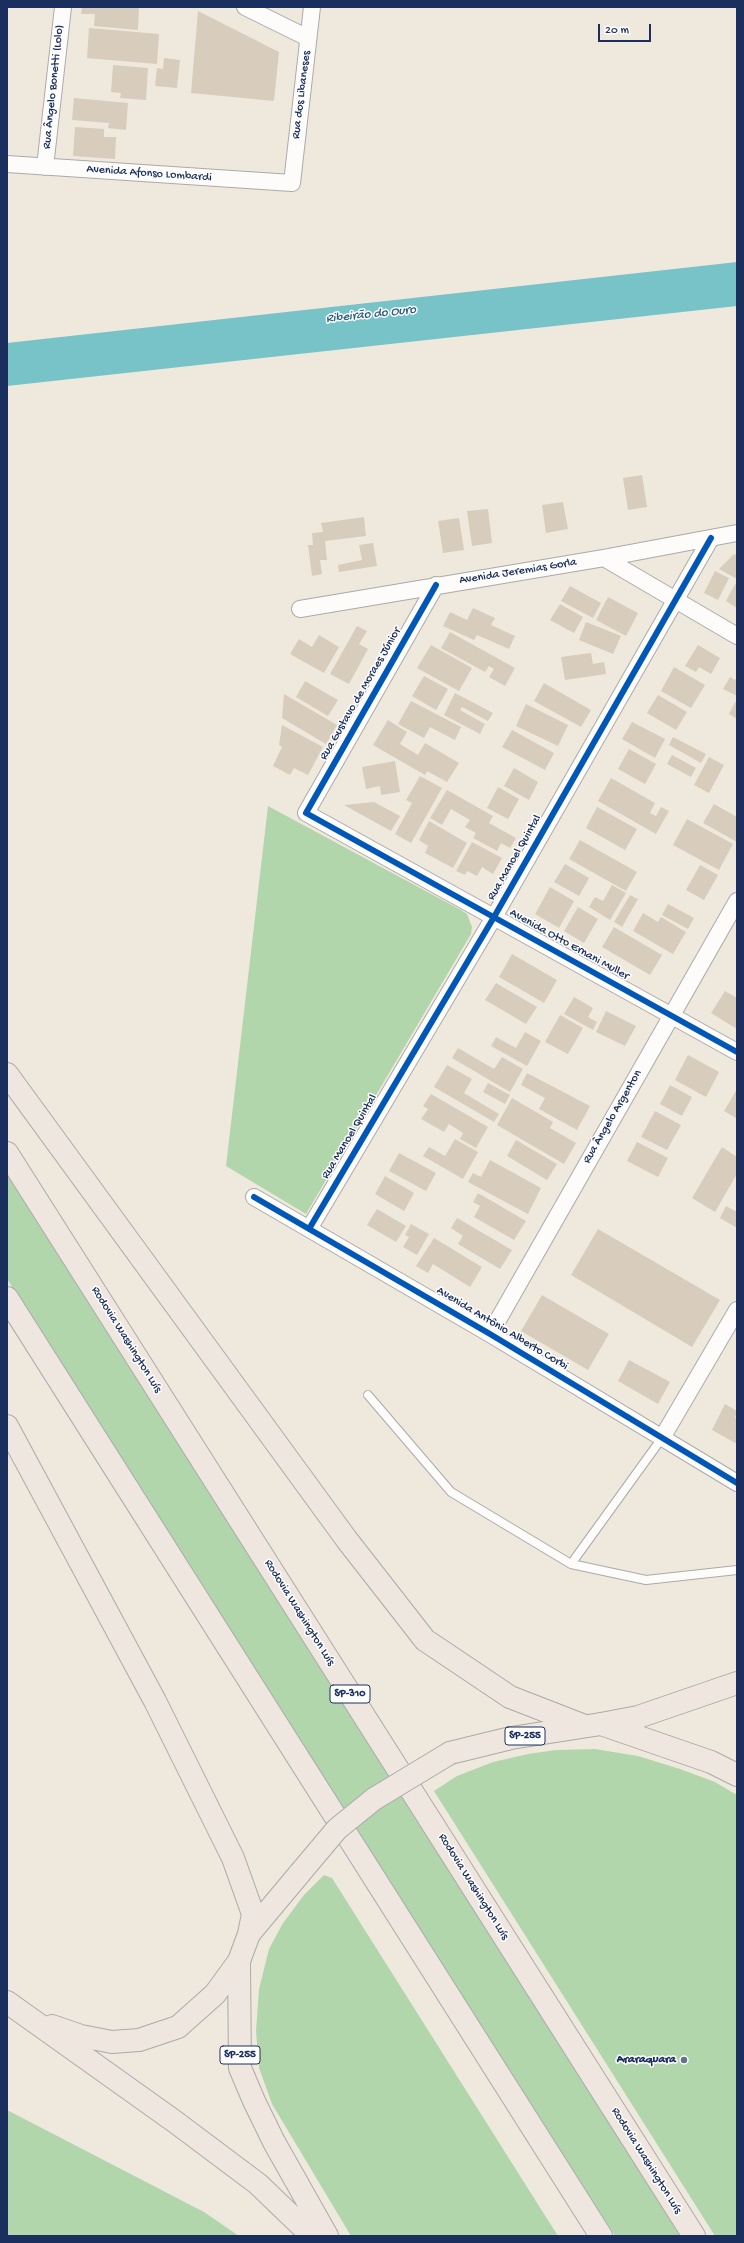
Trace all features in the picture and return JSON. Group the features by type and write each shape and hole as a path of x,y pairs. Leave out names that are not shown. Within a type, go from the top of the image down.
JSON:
{"main road":[{"path":"7,1074 347,1540 425,1640 510,1697 592,1724 638,1717 737,1683"},
{"name":"Rodovia Washington Luís","path":"7,1153 694,2236"},
{"path":"7,1298 601,2236"},
{"path":"7,1426 155,1701 233,1858 253,1914 249,1934"},
{"name":"SP-255","path":"327,2236 274,2142 240,2068 240,1961 249,1934 337,1829 368,1804 420,1770 450,1753 511,1738 592,1724 711,1762 737,1775"},
{"name":"SP-255","path":"26,2016 81,2036 112,2042 139,2040 178,2027 215,1994 240,1961"},
{"name":"SP-255","path":"7,2002 174,2121 258,2184 312,2236"}],"street":[{"name":"Rua Ângelo Bonetti (Lolo)","path":"45,167 63,7"},
{"path":"245,7 308,38"},
{"name":"Rua dos Libaneses","path":"292,183 312,7"},
{"name":"Avenida Afonso Lombardi","path":"7,164 292,183"},
{"name":"Avenida Jeremias Gorla","path":"300,609 604,558 737,533"},
{"name":"Rua Manoel Quintal","path":"309,1229 494,916 674,600 711,538"},
{"path":"604,558 737,636"},
{"name":"Rua Gustavo de Moraes Júnior","path":"306,813 436,585"},
{"name":"Avenida Otto Ernani Muller","path":"306,813 737,1052"},
{"name":"Rua Ângelo Argenton","path":"490,1334 737,901"},
{"name":"Avenida Antônio Alberto Corbi","path":"254,1197 490,1334 737,1483"},
{"path":"662,1438 737,1310"}],"lane":[{"path":"368,1395 451,1492 571,1564 646,1580 737,1570"},
{"path":"571,1564 662,1438"}],"green space":[{"path":"268,806 461,910 467,914 472,927 471,934 306,1214 226,1166"},
{"path":"7,1169 680,2236 615,2236 7,1279"},
{"path":"595,1749 638,1756 680,1769 715,1782 737,1795 737,2236 715,2236 434,1791 457,1776 493,1762 528,1754 556,1750"},
{"path":"324,1875 332,1878 558,2236 351,2236 272,2104 259,2068 256,2031 259,1989 269,1949 283,1923 304,1895"},
{"path":"7,2110 204,2212 239,2236 7,2236"}],"water":[{"name":"Ribeirão do Ouro","path":"737,262 737,306 7,386 7,343"}],"building":[{"path":"82,7 139,7 138,30 94,26 95,14 81,14"},
{"path":"198,11 279,52 274,101 191,93"},
{"path":"89,28 159,34 157,64 87,58"},
{"path":"164,58 180,60 177,88 155,86 157,68 163,69"},
{"path":"113,65 148,68 146,100 120,98 121,93 111,92"},
{"path":"74,98 128,103 126,130 108,128 109,123 72,120"},
{"path":"75,127 104,129 104,137 116,137 115,159 73,156"},
{"path":"642,475 647,507 628,510 623,478"},
{"path":"563,502 568,529 546,533 542,505"},
{"path":"488,509 492,543 472,546 467,511"},
{"path":"364,517 366,536 325,541 327,560 320,560 322,574 312,576 308,545 313,545 312,533 323,532 321,523"},
{"path":"459,518 464,550 443,553 438,521"},
{"path":"373,543 377,566 339,572 338,565 362,560 359,545"},
{"path":"734,554 737,555 737,579 719,569"},
{"path":"715,571 729,578 718,600 704,593"},
{"path":"735,584 737,585 737,608 726,601"},
{"path":"570,586 601,603 593,618 561,601"},
{"path":"608,597 638,613 626,636 596,620"},
{"path":"560,604 583,617 574,633 550,620"},
{"path":"473,608 495,618 491,625 515,636 509,649 477,635 474,640 443,626 450,612 467,620"},
{"path":"586,622 621,636 613,654 579,640"},
{"path":"357,626 367,631 359,644 368,649 349,684 330,674"},
{"path":"450,632 515,668 505,686 489,677 494,669 489,666 485,672 441,648"},
{"path":"319,635 339,647 324,673 290,654 299,639 312,647"},
{"path":"431,645 472,668 459,691 417,668"},
{"path":"698,645 720,658 711,674 699,667 696,672 685,666"},
{"path":"591,653 593,664 604,662 606,674 565,680 561,657"},
{"path":"674,667 705,685 691,708 661,691"},
{"path":"424,676 448,689 436,710 412,696"},
{"path":"730,677 735,680 737,677 737,696 723,689"},
{"path":"305,681 338,700 328,716 296,697"},
{"path":"544,683 591,710 581,727 534,701"},
{"path":"455,693 493,713 488,721 462,707 460,710 485,724 480,734 444,715"},
{"path":"284,694 337,725 326,744 282,718"},
{"path":"658,695 687,712 676,730 647,713"},
{"path":"411,701 461,727 455,740 430,727 424,738 398,724"},
{"path":"735,702 737,703 737,719 729,714"},
{"path":"526,704 568,725 558,746 516,726"},
{"path":"388,720 407,732 400,744 418,755 425,743 459,763 447,782 427,771 425,775 373,745"},
{"path":"632,722 665,739 655,758 622,739"},
{"path":"282,725 323,747 308,775 294,768 290,775 273,766 282,747 279,745"},
{"path":"512,730 554,753 545,770 502,747"},
{"path":"673,737 706,754 701,763 669,745"},
{"path":"629,749 656,764 645,784 618,769"},
{"path":"672,755 696,768 691,777 667,764"},
{"path":"709,757 724,765 709,793 694,785"},
{"path":"395,761 400,792 381,795 380,786 366,789 362,767"},
{"path":"514,768 538,782 529,800 504,786"},
{"path":"420,776 442,788 411,843 395,834 412,803 406,800"},
{"path":"611,778 655,803 650,813 656,816 661,807 669,811 656,834 598,801"},
{"path":"498,787 519,799 508,819 487,808"},
{"path":"447,790 493,816 489,823 516,838 510,848 501,843 497,851 473,838 476,833 465,827 470,820 451,809 442,825 430,818"},
{"path":"374,802 400,816 391,831 344,805"},
{"path":"714,804 737,817 737,842 703,823"},
{"path":"597,807 637,829 625,850 586,828"},
{"path":"687,819 733,844 719,870 673,845"},
{"path":"429,821 467,843 453,868 425,853 428,846 419,840"},
{"path":"580,840 637,872 626,891 569,859"},
{"path":"472,842 502,858 493,874 482,867 477,876 467,871 465,875 456,871"},
{"path":"565,864 589,878 579,896 554,882"},
{"path":"700,865 718,875 704,900 686,890"},
{"path":"612,885 626,893 610,920 589,907 595,897 603,901"},
{"path":"550,887 574,901 559,928 535,914"},
{"path":"630,895 638,899 622,927 614,922"},
{"path":"668,904 694,918 688,929 662,915"},
{"path":"578,907 598,919 584,943 564,931"},
{"path":"643,913 658,922 661,917 686,932 673,954 633,931"},
{"path":"614,927 662,955 650,975 602,947"},
{"path":"512,954 557,980 544,1003 499,977"},
{"path":"496,983 537,1007 526,1024 485,1000"},
{"path":"725,991 737,998 737,1029 711,1013"},
{"path":"574,997 593,1008 588,1017 597,1022 593,1030 564,1014"},
{"path":"606,1011 636,1026 625,1046 596,1032"},
{"path":"560,1015 583,1028 568,1054 545,1042"},
{"path":"525,1032 541,1041 527,1066 491,1046 496,1037 516,1048"},
{"path":"458,1048 494,1069 502,1057 523,1069 510,1092 452,1058"},
{"path":"688,1055 719,1072 706,1097 675,1080"},
{"path":"447,1065 472,1079 464,1093 499,1114 494,1122 434,1087"},
{"path":"527,1073 590,1106 577,1130 539,1109 545,1098 521,1085"},
{"path":"488,1083 510,1095 505,1104 483,1092"},
{"path":"670,1085 692,1097 682,1116 660,1104"},
{"path":"737,1089 737,1116 736,1118 724,1111"},
{"path":"431,1094 488,1127 476,1148 460,1139 463,1133 449,1124 444,1132 421,1119 428,1109 423,1106"},
{"path":"512,1098 553,1122 550,1128 576,1143 564,1164 497,1125"},
{"path":"655,1111 681,1125 667,1150 641,1137"},
{"path":"455,1139 478,1152 463,1179 423,1156 429,1147 445,1156"},
{"path":"516,1140 557,1164 547,1180 507,1156"},
{"path":"637,1142 668,1158 658,1177 627,1161"},
{"path":"722,1147 737,1157 737,1174 715,1212 692,1198"},
{"path":"399,1153 436,1173 426,1191 389,1171"},
{"path":"490,1160 541,1188 528,1214 468,1182 473,1173 481,1177"},
{"path":"385,1176 414,1193 404,1211 375,1194"},
{"path":"478,1193 526,1221 514,1240 474,1217 480,1206 473,1202"},
{"path":"726,1206 737,1212 737,1228 720,1218"},
{"path":"377,1209 406,1226 396,1242 367,1225"},
{"path":"457,1218 512,1250 500,1269 458,1244 463,1236 451,1228"},
{"path":"411,1224 429,1234 417,1255 403,1247 409,1237 405,1235"},
{"path":"598,1229 720,1300 692,1347 571,1275"},
{"path":"434,1238 482,1267 470,1287 433,1264 428,1273 416,1266"},
{"path":"542,1295 609,1334 588,1370 521,1331"},
{"path":"629,1360 670,1382 658,1404 618,1381"},
{"path":"725,1404 737,1411 735,1418 737,1419 737,1444 712,1430"}],"cycle path":[{"path":"309,1229 494,917 711,538"},
{"path":"436,585 306,813 737,1052"},
{"path":"254,1197 490,1334 737,1483"}],"place":[{"name":"Araraquara","path":"684,2060"}]}
